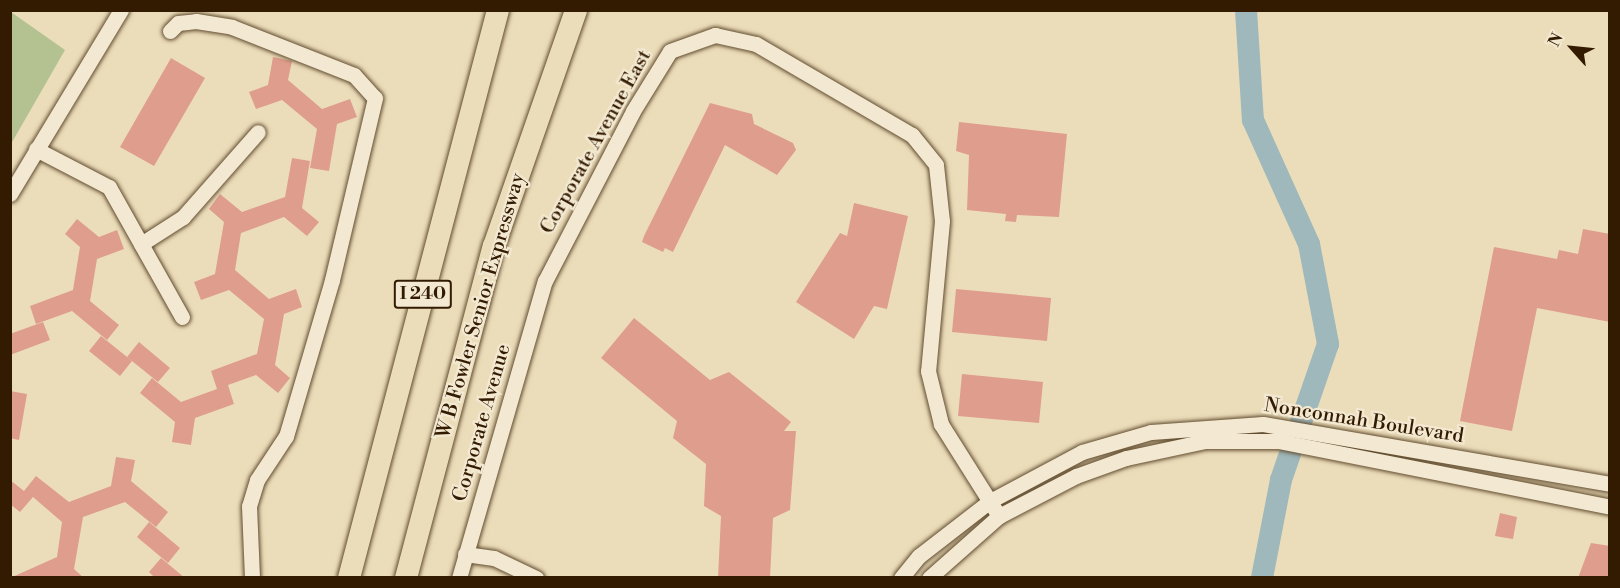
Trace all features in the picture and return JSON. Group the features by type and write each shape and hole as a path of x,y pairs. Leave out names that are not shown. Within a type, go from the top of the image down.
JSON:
{"highway":[{"name":"I 240","path":"349,578 498,10"},
{"name":"W B Fowler Senior Expressway","path":"406,578 494,246 565,37 578,10"}],"street":[{"path":"10,194 121,10"},
{"path":"170,31 178,23 196,21 232,27 354,75 375,98 332,280 286,436 257,480 249,506 252,578"},
{"name":"Corporate Avenue East","path":"545,281 633,111 670,51 715,34 756,44 912,135 936,165 942,221 928,372 941,424 999,516"},
{"path":"141,244 183,218 258,132"},
{"path":"36,149 110,187 182,317"},
{"name":"Corporate Avenue","path":"459,578 545,281"},
{"name":"Nonconnah Boulevard","path":"929,578 950,553 999,516 1126,458 1205,433 1263,424 1610,484"},
{"name":"Nonconnah Boulevard","path":"902,578 919,556 990,501 1082,452 1151,432 1205,433 1278,441 1396,461 1610,507"},
{"path":"465,554 494,558 537,578"}],"green space":[{"path":"11,12 65,50 11,144"}],"building":[{"path":"273,57 292,61 288,80 322,109 350,99 357,117 337,124 329,171 310,168 317,129 282,100 256,109 249,92 268,85"},
{"path":"171,58 205,78 154,166 120,147"},
{"path":"710,103 752,114 754,124 793,143 796,150 777,175 725,145 673,252 665,248 663,252 642,242"},
{"path":"959,122 1067,134 1059,217 1017,215 1016,222 1005,221 1006,214 967,210 969,155 956,151"},
{"path":"292,158 310,161 302,208 319,222 307,236 284,217 241,233 235,270 269,299 296,289 302,307 284,314 275,365 290,378 278,393 256,375 228,385 234,404 195,418 191,445 172,442 175,422 140,393 152,378 181,402 217,389 211,371 257,354 264,319 229,290 201,300 194,282 215,274 224,222 209,209 220,194 242,212 285,197"},
{"path":"854,203 908,216 887,309 874,306 854,339 796,302 840,233 847,236"},
{"path":"77,219 99,237 117,230 124,249 97,259 90,301 119,325 107,340 72,311 36,324 30,306 73,290 80,247 65,234"},
{"path":"1583,229 1610,234 1610,322 1537,308 1512,431 1460,421 1494,247 1557,259 1559,250 1578,254"},
{"path":"956,289 1051,298 1047,341 952,332"},
{"path":"634,318 710,380 729,372 791,422 784,431 796,431 790,510 773,518 770,578 718,578 721,516 704,506 706,464 673,438 677,421 601,358"},
{"path":"43,322 50,340 10,355 10,334"},
{"path":"101,336 132,361 120,376 89,351"},
{"path":"139,342 170,368 158,382 127,357"},
{"path":"962,374 1043,382 1039,423 958,416"},
{"path":"10,391 27,394 19,440 10,438"},
{"path":"116,457 135,460 131,481 168,512 156,527 125,502 83,517 74,569 84,578 10,578 57,557 62,522 33,497 20,512 10,504 10,480 24,491 36,476 69,502 111,486"},
{"path":"1500,513 1517,517 1513,539 1495,536"},
{"path":"149,522 180,548 168,563 137,537"},
{"path":"1591,543 1610,546 1610,578 1578,578"},
{"path":"161,558 185,578 155,578 149,572"}],"waterway":[{"path":"1246,10 1253,120 1309,244 1328,344 1281,480 1262,578"}]}
